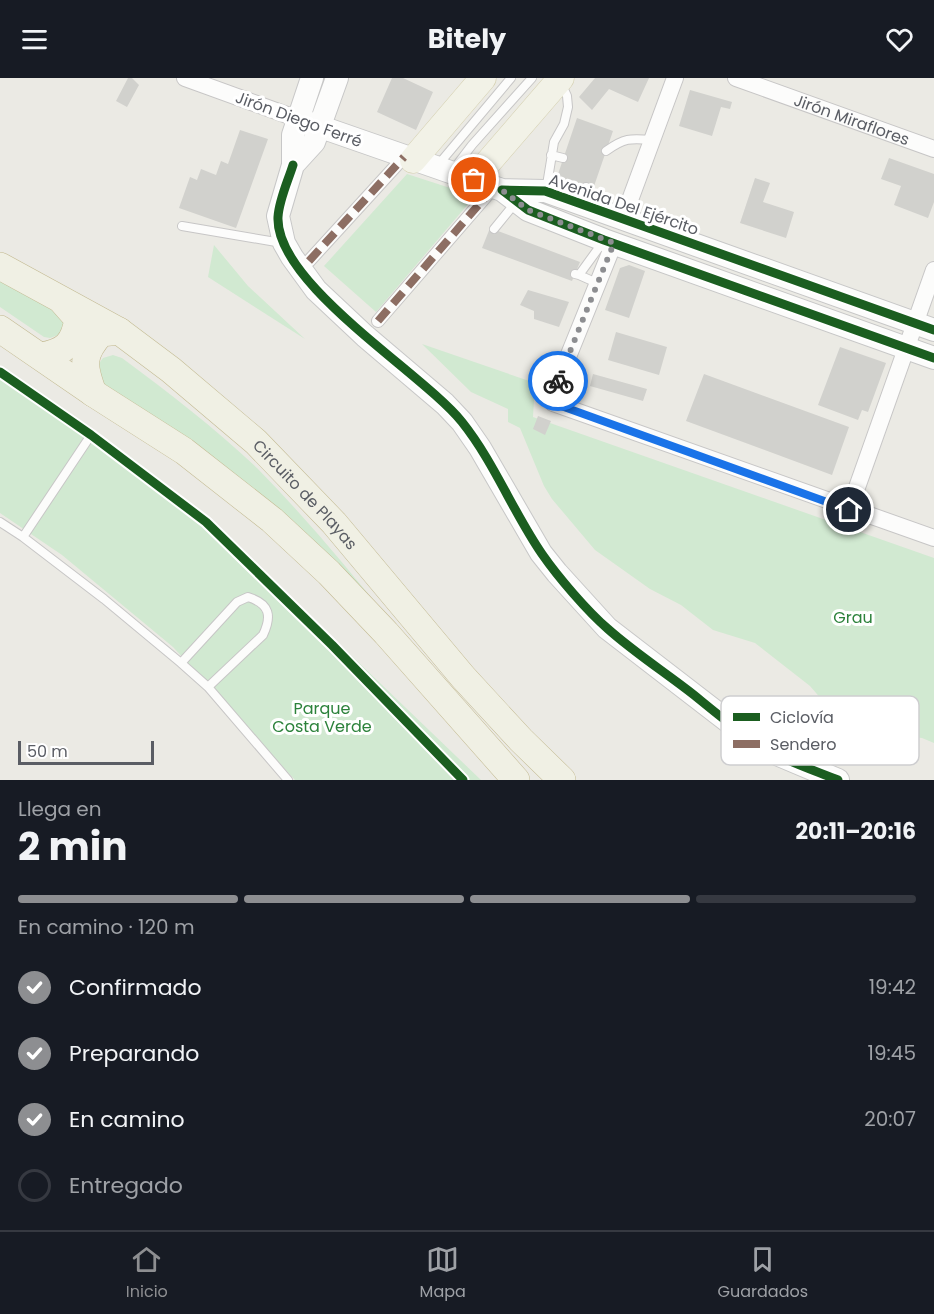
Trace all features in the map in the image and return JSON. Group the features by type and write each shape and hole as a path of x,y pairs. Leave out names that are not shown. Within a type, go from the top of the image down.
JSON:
{"highway":[{"name":"Circuito de Playas","path":"0,266 119,331 171,370 256,442 334,523 463,677 561,780"},
{"path":"41,356 58,353 69,345 76,333 78,319 63,302"},
{"path":"0,329 93,393 184,451 272,520 302,547 386,633 516,780"},
{"path":"93,393 84,370 86,356 101,333 119,331"}],"main road":[{"path":"312,78 293,135 293,165 278,216 284,243 292,258 316,290 365,336 445,404 462,422 480,448 541,553 607,628 721,716"},
{"path":"293,165 314,142 337,78"},
{"path":"461,177 483,78"},
{"path":"461,177 560,79"},
{"name":"Jirón Diego Ferré","path":"298,119 461,177"},
{"path":"461,177 528,210 609,241 934,358"},
{"name":"Avenida Del Ejército","path":"461,177 585,196 623,219 925,327"},
{"path":"802,765 838,780"}],"street":[{"name":"Jirón Diego Ferré","path":"185,78 298,119"},
{"path":"623,219 675,78"},
{"name":"Jirón Miraflores","path":"736,78 934,149"},
{"path":"309,261 461,177"},
{"path":"378,321 461,177"},
{"path":"609,241 597,283 551,401 849,510 934,538"},
{"path":"849,510 906,348 925,327 934,270"}],"lane":[{"path":"461,177 511,78"},
{"path":"461,177 472,145 532,78"},
{"path":"546,191 554,142 564,124 568,107 567,96 560,79"},
{"path":"606,151 619,141 628,138 652,140"},
{"path":"551,155 562,158"},
{"path":"461,177 494,229"},
{"path":"182,226 284,243"},
{"path":"597,283 577,274 609,241"},
{"path":"23,537 91,435"},
{"path":"0,522 23,537 208,687 288,780"},
{"path":"181,663 237,602 249,597 261,604 268,611 268,625 262,635 208,687"}],"green space":[{"path":"407,174 475,196 376,312 324,266"},
{"path":"214,245 248,286 305,339 208,277"},
{"path":"0,279 58,308 67,320 61,334 50,338 44,337 0,307"},
{"name":"Grau","path":"422,344 535,383 533,417 934,558 934,743 919,738 919,696 819,696 810,686 755,643 713,630 681,605 650,589 595,550 552,499 544,486 520,428 508,422 508,409 471,392"},
{"path":"113,355 122,358 174,398 257,468 325,542 389,620 101,382 97,366 103,358"},
{"name":"Parque Costa Verde","path":"0,370 135,460 206,516 481,780 295,780 173,647 62,555 0,513"}],"building":[{"path":"128,78 132,78 139,85 127,107 116,101"},
{"path":"392,78 403,78 433,92 416,130 377,112"},
{"path":"595,78 649,78 638,102 609,89 592,110 579,97"},
{"path":"690,90 732,102 730,109 721,107 712,136 679,126"},
{"path":"577,118 613,131 593,189 557,177"},
{"path":"240,130 268,139 236,228 179,208 190,177 197,180 201,169 216,175 221,161 228,164"},
{"path":"889,158 934,174 934,202 928,218 894,205 901,186 881,179"},
{"path":"755,178 770,183 763,202 794,212 786,238 740,223"},
{"path":"490,228 580,262 572,281 482,248"},
{"path":"629,265 645,271 629,318 605,310 620,268"},
{"path":"528,290 569,302 559,327 534,319 534,311 520,305"},
{"path":"616,332 667,347 659,375 608,360"},
{"path":"840,347 886,363 868,412 862,410 858,420 818,405"},
{"path":"593,374 647,389 643,401 590,386"},
{"path":"704,374 849,427 832,475 686,421"},
{"path":"538,416 551,421 545,435 533,429"}],"marked path":[{"path":"309,261 404,157"},
{"path":"378,321 494,187"}],"cycle path":[{"path":"293,165 278,217 283,243 300,270 354,326 443,402 462,422 484,454 549,563 600,622 721,717"},
{"path":"502,190 528,210 604,240 934,358"},
{"path":"502,190 545,191 934,330"},
{"path":"0,372 91,435 206,522 332,645 463,780"},
{"path":"801,765 838,780"}],"way so far":[{"path":"474,180 502,190 528,210 614,243 558,381"}],"route":[{"path":"558,381 551,399 553,403 849,510"}]}
